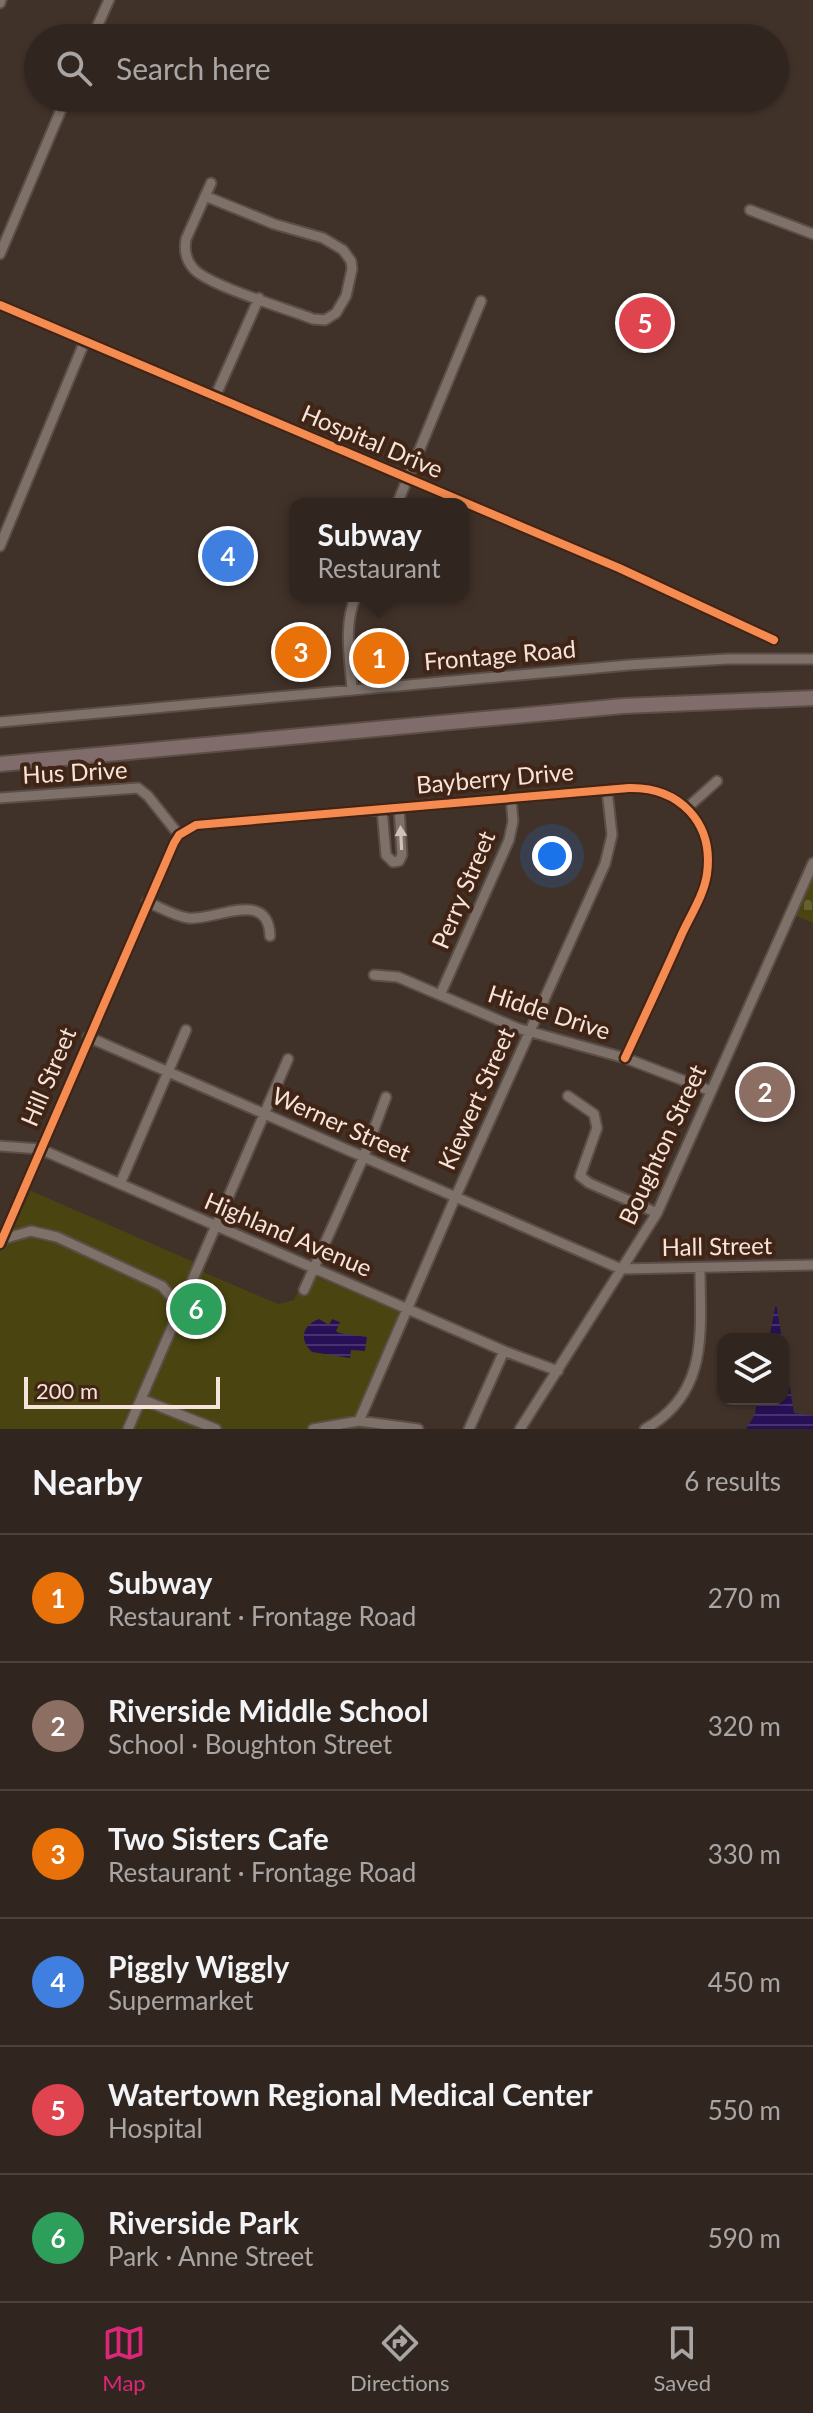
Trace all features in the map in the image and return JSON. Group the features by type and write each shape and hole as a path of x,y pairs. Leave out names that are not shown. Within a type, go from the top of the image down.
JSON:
{"highway":[{"path":"0,764 608,707 813,698"}],"street":[{"path":"98,24 109,0"},
{"path":"0,254 60,112"},
{"path":"205,196 274,224 323,238 343,250 351,261 352,277 336,313 325,320 313,319 201,276 187,259 186,239 205,196 211,183"},
{"path":"750,210 813,234"},
{"path":"215,397 259,298"},
{"path":"400,498 481,301"},
{"name":"Hospital Drive","path":"0,305 456,498"},
{"path":"0,546 84,343"},
{"name":"Hospital Drive","path":"469,504 619,568 774,640"},
{"path":"352,689 348,629 354,602"},
{"name":"Frontage Road","path":"0,722 657,663 813,659"},
{"path":"625,1058 705,885 706,850 699,824 688,807 717,781"},
{"name":"Hus Drive","path":"0,798 138,788 179,835"},
{"name":"Bayberry Drive","path":"179,835 196,825 211,822 607,790 646,788 688,807"},
{"name":"Kiewert Street","path":"359,1421 609,851 612,835 607,790"},
{"name":"Perry Street","path":"440,995 509,840 513,821 511,799"},
{"path":"382,809 386,855 393,862 399,861 402,855 399,808"},
{"path":"179,835 147,902 190,918 254,910 269,922 270,936"},
{"name":"Boughton Street","path":"523,1428 657,1213 813,863"},
{"name":"Hill Street","path":"1,1242 147,902"},
{"name":"Hidde Drive","path":"374,975 398,977 529,1032 625,1058 711,1091"},
{"path":"120,1184 186,1030"},
{"name":"Werner Street","path":"88,1037 621,1269"},
{"path":"128,1429 288,1059"},
{"path":"568,1096 594,1114 597,1128 580,1176 589,1183 657,1213"},
{"path":"304,1290 364,1156 386,1097"},
{"name":"Highland Avenue","path":"0,1146 40,1149 504,1351 558,1371"},
{"path":"1,1242 31,1231 57,1237 162,1286 180,1307"},
{"name":"Hall Street","path":"621,1269 813,1265"},
{"path":"645,1429 665,1416 692,1380 699,1348 700,1268"},
{"path":"469,1429 504,1351"},
{"path":"141,1399 216,1429"},
{"path":"313,1429 359,1421 418,1429"}],"green space":[{"path":"813,877 813,923 795,915"},
{"path":"29,1190 196,1263 205,1273 278,1304 294,1300 307,1273 404,1314 362,1413 365,1426 392,1429 0,1429 0,1234 15,1223"}],"shaded area":[{"path":"776,1303 781,1333 770,1333"},
{"path":"319,1319 329,1325 332,1319 340,1322 336,1331 339,1333 367,1337 365,1351 351,1350 350,1358 312,1352 305,1343 304,1333 309,1325"},
{"path":"789,1383 794,1413 813,1416 813,1429 746,1429 755,1414 756,1405 789,1405"}],"cycle path":[{"path":"0,305 454,498"},
{"path":"469,504 619,568 774,640"},
{"path":"0,1244 174,843 179,835 196,825 629,788 647,789 677,801 699,824 705,838 707,874 700,898 625,1058"}],"place":[{"name":"Watertown Regional Medical Center","path":"645,323"},
{"name":"Piggly Wiggly","path":"228,556"},
{"name":"Two Sisters Cafe","path":"301,652"},
{"name":"Subway","path":"379,658"},
{"name":"Riverside Middle School","path":"765,1092"},
{"name":"Riverside Park","path":"196,1309"}]}
